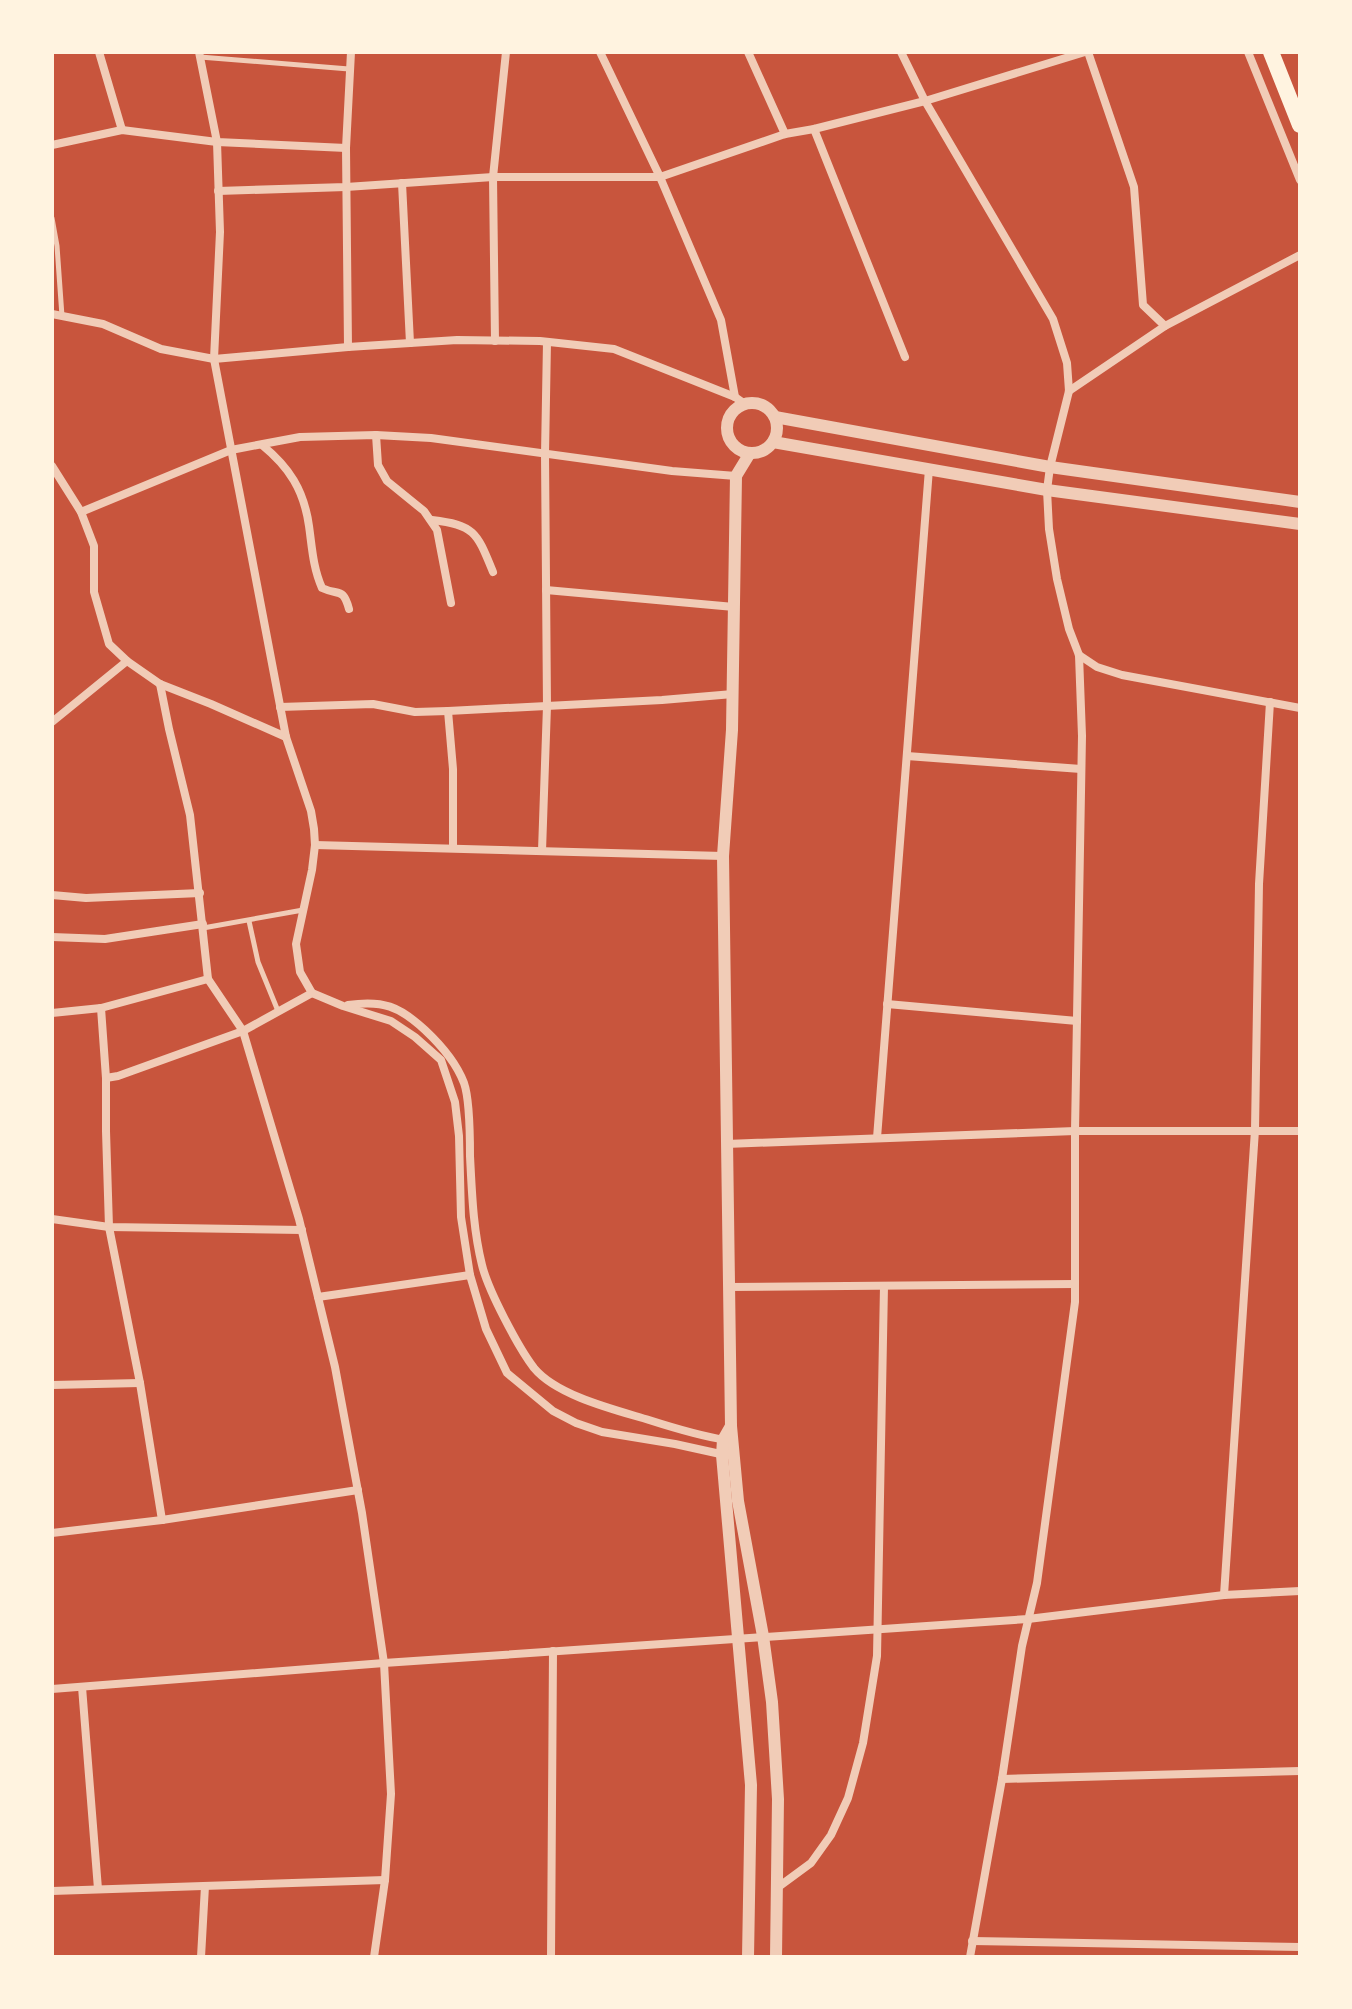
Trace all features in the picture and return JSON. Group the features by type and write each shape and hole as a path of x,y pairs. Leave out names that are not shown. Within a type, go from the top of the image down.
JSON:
{"highway":[{"path":"1271,52 1300,125"}],"street":[{"path":"99,52 122,130"},
{"path":"348,347 346,148 351,52"},
{"path":"495,341 493,177 506,52"},
{"path":"52,314 103,324 161,349 214,359 457,340 547,342 614,349 740,400 767,408 775,417 777,430 773,442 759,452 741,450 728,436 730,417 740,400 721,320 660,177 600,52"},
{"path":"748,52 785,134"},
{"path":"901,52 925,101 1053,319 1067,363 1069,391 1047,490 1057,579 1079,655 1082,736 1075,1302 1039,1567 1022,1646 970,1957"},
{"path":"218,191 346,187 493,177 660,177 785,134 925,101 1086,52 1134,187 1143,305 1165,326"},
{"path":"1248,52 1300,180"},
{"path":"199,54 217,142 220,232 214,359 286,737 311,811 315,845 296,944 300,972 312,993 391,1021 441,1060 455,1102 461,1217 470,1275 486,1329 507,1373 553,1411 576,1423 602,1432 728,1455"},
{"path":"814,129 905,357"},
{"path":"52,145 122,130 217,142 346,148"},
{"path":"402,183 410,343"},
{"path":"1069,391 1165,326 1300,255"},
{"path":"542,851 547,706 547,342"},
{"path":"775,417 1050,467 1300,502"},
{"path":"376,435 378,465 387,481 414,501 437,530 451,603"},
{"path":"81,512 231,450 300,437 376,435 431,438 672,471 736,476"},
{"path":"773,442 1047,490 1300,524"},
{"path":"262,445 290,472 300,494 322,588 341,592 349,609"},
{"path":"748,1957 751,1785 728,1455 731,1426 723,856 733,694 736,476 750,453"},
{"path":"52,466 81,512 94,546 94,592 109,644 160,684 286,737"},
{"path":"877,1138 929,469"},
{"path":"432,520 452,522 470,530 482,545 493,572"},
{"path":"546,590 734,607"},
{"path":"1079,655 1097,667 1122,675 1300,708"},
{"path":"52,722 127,661"},
{"path":"160,684 190,815 208,979 243,1031 302,1230 335,1367 358,1490 384,1663 391,1794 385,1880 374,1957"},
{"path":"280,707 373,704 415,712 733,694"},
{"path":"1224,1595 1255,1130 1259,884 1270,702"},
{"path":"448,711 453,769 453,848"},
{"path":"907,756 1081,769"},
{"path":"315,845 723,856"},
{"path":"52,895 86,898 200,893"},
{"path":"52,937 105,939 203,926"},
{"path":"52,1013 101,1008 208,979"},
{"path":"106,1078 243,1031 312,993"},
{"path":"343,1006 366,1003 395,1007 444,1047 464,1084 470,1132 472,1215 486,1280 535,1369 553,1384 593,1403 728,1440"},
{"path":"887,1004 1077,1021"},
{"path":"101,1008 106,1078 109,1227 140,1383 162,1520"},
{"path":"726,1144 1075,1131 1300,1131"},
{"path":"52,1219 109,1227 302,1230"},
{"path":"318,1297 470,1275"},
{"path":"729,1287 1075,1284"},
{"path":"777,1888 811,1863 831,1835 848,1798 863,1743 877,1656 884,1286"},
{"path":"52,1385 140,1383"},
{"path":"728,1455 763,1636 772,1702 778,1799 776,1957"},
{"path":"52,1533 162,1520 358,1490"},
{"path":"52,1689 1028,1619 1224,1595 1300,1591"},
{"path":"551,1957 553,1651"},
{"path":"82,1687 98,1889"},
{"path":"1002,1779 1300,1771"},
{"path":"52,1891 385,1880"},
{"path":"201,1957 205,1886"},
{"path":"972,1941 1300,1947"}],"lane":[{"path":"199,54 349,69"},
{"path":"52,218 62,316"},
{"path":"203,926 303,910"},
{"path":"249,921 258,962 278,1012"}]}
